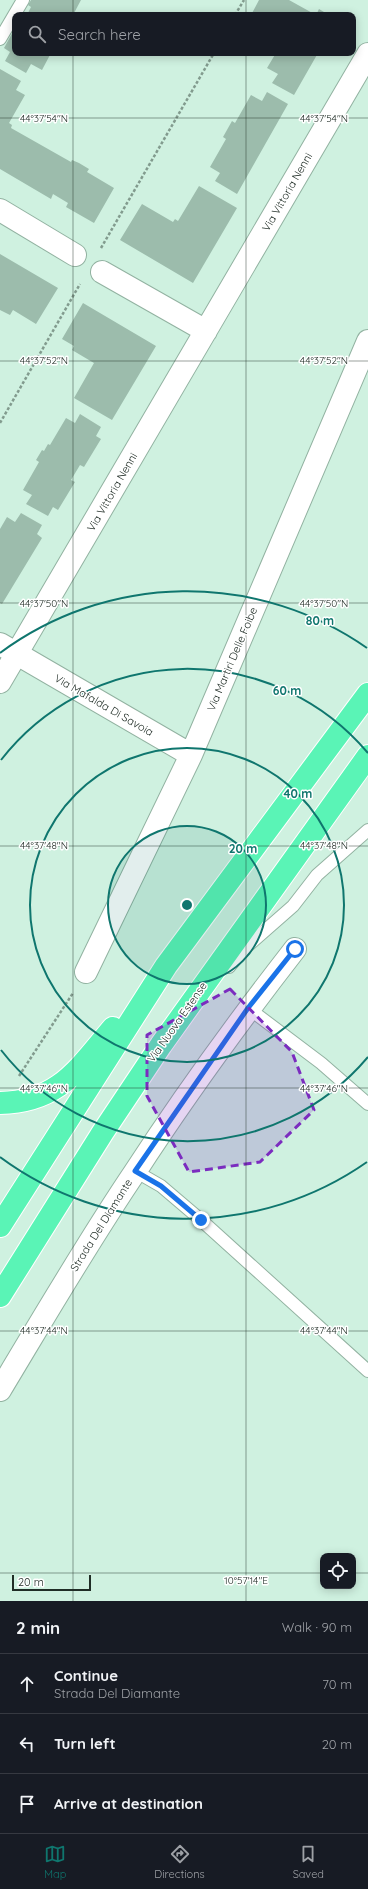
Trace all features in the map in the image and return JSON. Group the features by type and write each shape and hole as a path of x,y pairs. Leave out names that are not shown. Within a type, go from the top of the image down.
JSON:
{"highway":[{"path":"0,1226 166,966 368,694"},
{"name":"Via Nuova Estense","path":"0,1296 103,1132 161,1045 368,756"},
{"path":"0,1103 28,1100 58,1088 70,1077 166,966"}],"street":[{"name":"Via Vittoria Nenni","path":"8,649 206,331 368,54"},
{"path":"0,210 75,255"},
{"path":"95,268 206,331"},
{"name":"Via Martiri Delle Foibe","path":"86,972 191,755 368,341"},
{"path":"0,682 8,649"},
{"name":"Via Mafalda Di Savoia","path":"8,649 191,755"},
{"name":"Strada Del Diamante","path":"0,1390 79,1259 135,1171 248,1008 295,949"}],"lane":[{"path":"16,12 23,0"},
{"path":"0,39 12,19"},
{"path":"161,1045 244,949 293,906 316,875 368,830"},
{"path":"248,1008 321,1064 368,1104"},
{"path":"135,1171 161,1186 201,1220 368,1371"}],"path":[{"path":"238,12 244,0"},
{"path":"0,423 95,268 212,56"},
{"path":"16,1080 86,972"}],"highlighted area":[{"path":"230,989 292,1052 314,1110 260,1162 189,1172 147,1096 147,1035"}],"building":[{"path":"31,0 81,0 75,12 28,12 31,7 28,5"},
{"path":"259,0 289,0 311,12 253,12"},
{"path":"12,33 12,56 49,56 42,70 31,64 26,73 5,61 10,52 4,48"},
{"path":"274,56 316,56 294,95 272,83 278,74 267,68"},
{"path":"0,69 21,81 16,90 25,95 9,123 12,125 11,128 71,162 72,160 79,163 89,169 87,172 114,188 94,223 66,207 68,203 53,194 51,199 0,169"},
{"path":"267,92 288,104 237,194 215,181 220,173 210,167 226,139 223,137 232,121 235,123 251,95 262,101"},
{"path":"199,186 237,208 193,283 120,240 142,204 173,222 175,219 178,221"},
{"path":"0,254 58,288 36,324 13,310 10,315 0,310"},
{"path":"83,303 156,346 112,420 74,398 94,363 72,350 74,346 62,339"},
{"path":"80,414 101,427 96,436 101,439 84,467 80,465 71,480 75,482 58,510 53,507 48,516 26,504 32,495 23,490 39,462 36,460 42,450 44,451 48,444 50,445 66,418 75,423"},
{"path":"21,513 42,525 37,534 42,538 2,604 0,603 0,529 7,517 15,522"}],"route":[{"path":"201,1220 161,1186 135,1171 248,1008 295,949"}]}
